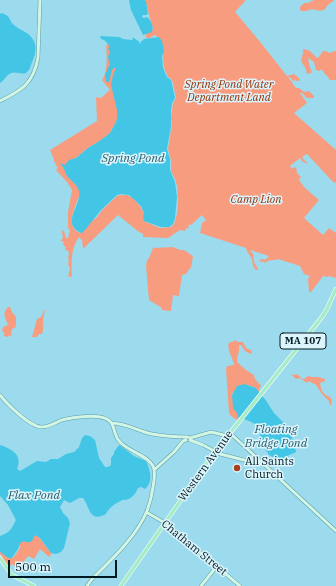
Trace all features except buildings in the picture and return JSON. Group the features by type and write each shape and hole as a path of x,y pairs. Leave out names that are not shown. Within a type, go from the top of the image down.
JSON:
{"main road":[{"name":"Western Avenue","path":"121,586 229,434 322,317 336,289"},
{"path":"0,558 12,576 34,586"}],"street":[{"path":"0,101 23,88 33,76 38,58 40,0"},
{"path":"0,395 13,409 32,425 38,427 47,427 60,420 66,419 95,417 106,418 112,423 115,436 121,444 147,459 153,466 154,470 149,506 139,525 128,541 87,586"},
{"path":"112,423 131,426 152,434 178,437 203,445 220,454 266,465"},
{"path":"154,470 186,440 211,432 229,434 266,465 336,531"},
{"name":"Chatham Street","path":"146,512 165,524 240,586"},
{"path":"201,586 216,566"}],"green space":[{"name":"Spring Pond Water Department Land","path":"145,0 246,0 235,12 287,76 294,74 300,79 299,81 293,81 288,77 296,88 299,88 304,92 309,91 314,96 314,98 307,98 300,93 307,103 294,113 336,150 336,183 333,182 307,154 302,157 308,164 303,162 300,158 290,166 292,169 294,167 297,169 297,173 301,177 299,180 305,188 319,200 304,218 323,235 329,228 336,233 336,278 323,276 311,292 309,292 308,279 310,276 304,274 300,266 278,259 265,263 262,261 262,263 259,260 265,260 269,256 250,250 253,254 254,262 258,269 256,270 246,248 200,233 202,223 206,220 202,215 191,225 189,224 188,229 186,228 185,231 180,230 168,238 143,237 143,234 118,215 83,249 82,240 79,237 74,246 72,255 72,276 68,276 70,269 68,264 69,252 63,245 64,241 62,242 61,240 63,238 63,230 66,238 68,238 70,230 68,228 68,212 72,190 56,170 58,168 50,150 97,121 96,97 101,98 110,90 102,80 106,68 106,46 108,44 138,47 117,106 119,117 109,134 73,160 75,181 81,191 74,208 72,225 75,230 80,233 117,196 121,195 127,195 133,198 145,215 144,220 160,228 171,227 174,224 177,214 177,186 171,171 171,160 168,149 172,124 171,118 173,103 176,98 173,83 168,77 164,68 162,48 158,38 155,35 148,39 146,37 146,33 153,29"},
{"path":"314,0 334,0 322,10 300,10 300,7 304,3"},
{"path":"304,49 310,51 318,58 323,51 330,53 336,51 336,80 330,80 322,69 319,71 316,70 314,62 308,58 312,72 307,74 301,61"},
{"path":"173,247 184,250 193,256 191,268 186,274 182,275 179,296 173,295 171,311 162,310 162,308 149,300 146,266 147,260 153,248"},
{"path":"8,307 10,307 16,317 16,327 12,329 12,337 9,335 8,337 3,336 5,334 2,330 3,327 8,325 4,314"},
{"path":"45,309 42,334 39,334 37,337 32,337 37,319 41,317"},
{"path":"235,340 238,342 243,342 246,348 252,352 251,354 245,351 241,345 239,345 237,362 254,375 255,379 261,386 259,392 254,387 248,385 233,392 232,395 240,416 237,420 229,413 226,369 227,366 234,365 228,345 229,342 233,342"},
{"path":"291,374 297,374 304,379 308,376 325,379 325,381 320,383 320,386 324,394 330,397 332,402 331,405 316,385 309,381 307,383 300,378 296,379"},
{"path":"33,533 39,537 52,553 49,557 40,549 34,559 28,556 26,558 23,563 25,564 21,571 12,564 8,567 0,554 0,550 9,558 13,558 20,548 20,542"}],"water":[{"path":"129,0 146,1 148,14 143,15 142,17 147,17 150,20 153,30 152,32 143,35 131,10"},
{"path":"0,14 7,15 15,26 32,38 36,49 30,68 26,73 11,73 0,83"},
{"name":"Spring Pond","path":"100,36 119,37 132,40 132,38 134,38 139,41 139,44 144,39 159,37 162,41 164,51 162,56 163,68 167,77 171,80 175,98 172,103 171,126 167,149 170,159 170,170 175,182 177,197 175,218 173,224 169,227 161,227 144,221 144,213 141,206 129,195 121,194 117,195 101,210 82,233 75,229 72,224 73,214 78,202 79,191 75,184 67,176 60,163 65,165 69,160 76,158 110,133 117,118 117,110 111,85 116,68 112,70 109,82 107,82 105,74 110,65 108,57 110,51 108,49 109,45 101,39"},
{"name":"Floating Bridge Pond","path":"244,384 256,388 274,413 290,429 296,452 287,456 287,458 282,459 269,455 261,443 260,430 257,426 250,421 240,417 238,418 237,413 233,408 232,395 237,386"},
{"name":"Flax Pond","path":"85,435 90,436 95,440 99,458 105,467 111,465 111,458 119,445 134,456 146,461 149,468 150,483 145,489 141,487 138,488 132,497 127,500 121,500 116,503 108,510 106,514 96,517 91,513 83,498 79,498 70,503 64,500 60,507 70,523 64,548 61,552 56,554 51,553 40,538 35,535 32,541 21,542 12,558 7,557 0,552 0,536 9,532 16,520 8,505 0,496 0,445 9,448 15,453 19,460 17,469 20,471 37,461 46,462 51,459 58,459 66,454 74,452 79,447 82,438"}],"place":[{"name":"All Saints Church","path":"237,468"}],"park label":[{"name":"Camp Lion","path":"256,200"}]}
